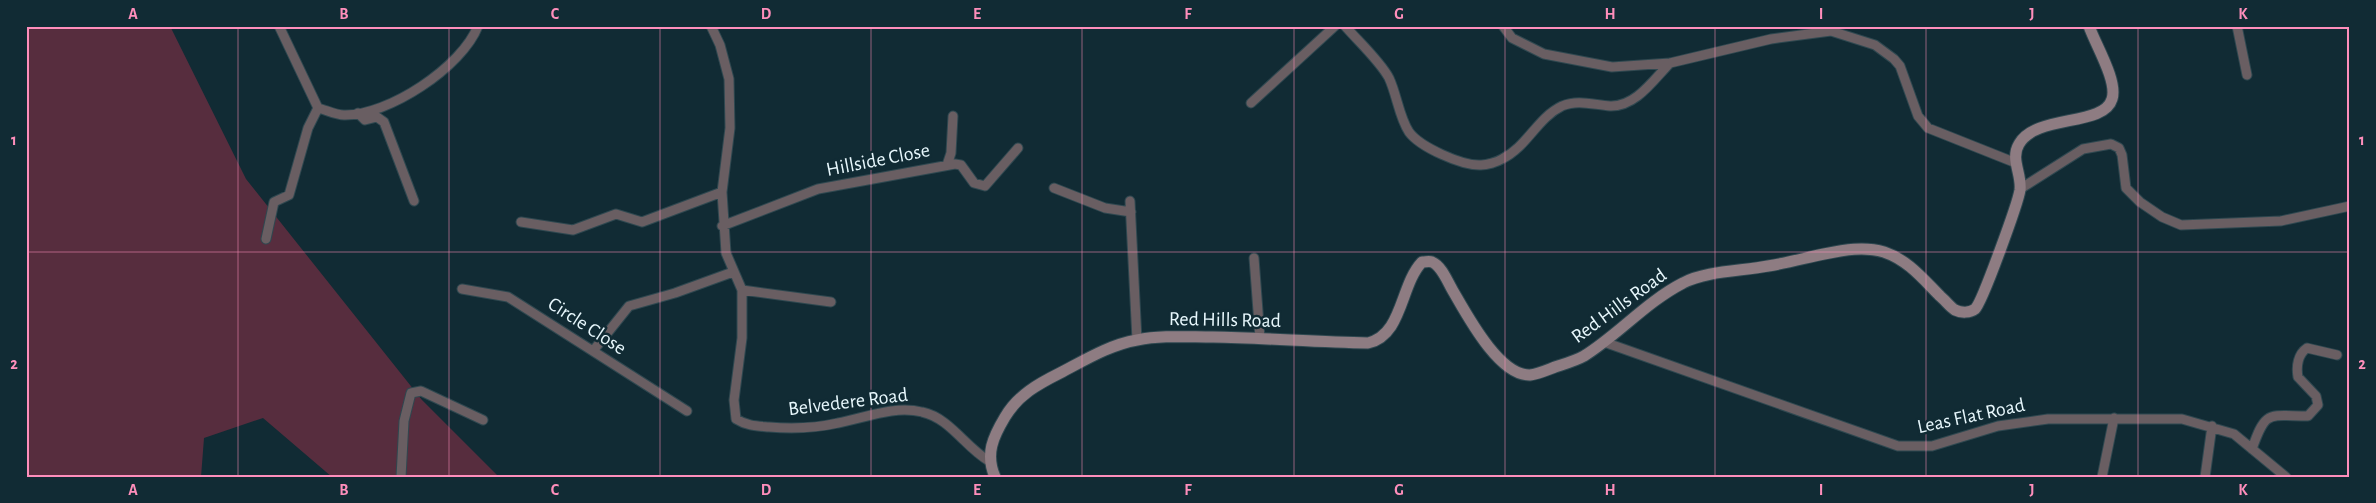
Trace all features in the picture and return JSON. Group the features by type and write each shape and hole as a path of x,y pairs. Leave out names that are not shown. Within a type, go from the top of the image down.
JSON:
{"main road":[{"name":"Red Hills Road","path":"989,461 992,441 1001,424 1023,394 1090,357 1117,345 1166,336 1260,338 1311,342 1368,343 1378,341 1385,336 1399,310 1414,270 1422,262 1432,262 1440,269 1463,309 1495,355 1506,366 1520,373 1539,373 1582,358 1632,318 1684,282 1730,271 1767,266 1845,250 1864,248 1884,252 1904,261 1922,276 1955,310 1964,312 1973,310 1980,302 1990,281 2020,189 2016,151 2024,137 2056,122 2091,116 2109,105 2113,97 2112,82 2089,26"},
{"path":"989,461 995,477"}],"street":[{"path":"279,26 318,108 343,115 358,113 393,101 420,87 460,55 473,39 478,26"},
{"name":"Belvedere Road","path":"711,26 720,45 729,79 730,128 722,192 722,226 726,253 742,290 742,338 734,400 736,419 752,426 803,428 902,410 921,411 943,421 979,455 989,461"},
{"path":"1251,103 1335,26"},
{"path":"1345,26 1389,77 1409,132 1423,144 1441,154 1480,165 1502,160 1519,148 1547,116 1562,106 1579,102 1612,106 1627,103 1638,96 1670,63"},
{"path":"1503,26 1512,38 1544,54 1612,68 1670,63 1771,39 1831,31 1840,26"},
{"path":"2238,26 2247,75"},
{"path":"1831,31 1875,45 1894,59 1900,66 1918,116 1928,128 2016,163"},
{"path":"266,239 274,202 289,195 308,128 318,108"},
{"path":"358,113 365,120 377,117 384,122 414,201"},
{"path":"947,165 951,153 954,116"},
{"path":"2020,189 2083,149 2111,144 2119,148 2122,155 2126,188 2140,202 2162,217 2181,225 2281,221 2350,206"},
{"name":"Hillside Close","path":"722,226 818,189 947,165 961,164 974,183 985,186 1018,148"},
{"path":"1054,188 1105,208 1131,212"},
{"path":"521,222 573,230 616,214 642,222 722,192"},
{"path":"1130,201 1137,340"},
{"path":"1254,258 1260,338"},
{"path":"593,351 629,306 675,293 733,272"},
{"name":"Circle Close","path":"462,289 508,297 686,411"},
{"path":"742,290 831,302"},
{"name":"Leas Flat Road","path":"1604,342 1898,446 1932,446 1998,426 2048,419 2182,419 2212,426 2234,434 2286,477"},
{"path":"2252,449 2265,419 2271,416 2308,416 2318,405 2316,396 2298,377 2299,356 2303,351 2308,348 2337,356"},
{"path":"401,477 404,421 412,393 421,391 483,420"},
{"path":"2102,477 2114,418"},
{"path":"2205,477 2212,426"}],"shaded area":[{"path":"26,26 170,26 246,179 422,400 499,477 332,477 263,418 204,438 201,477 26,477"}]}
